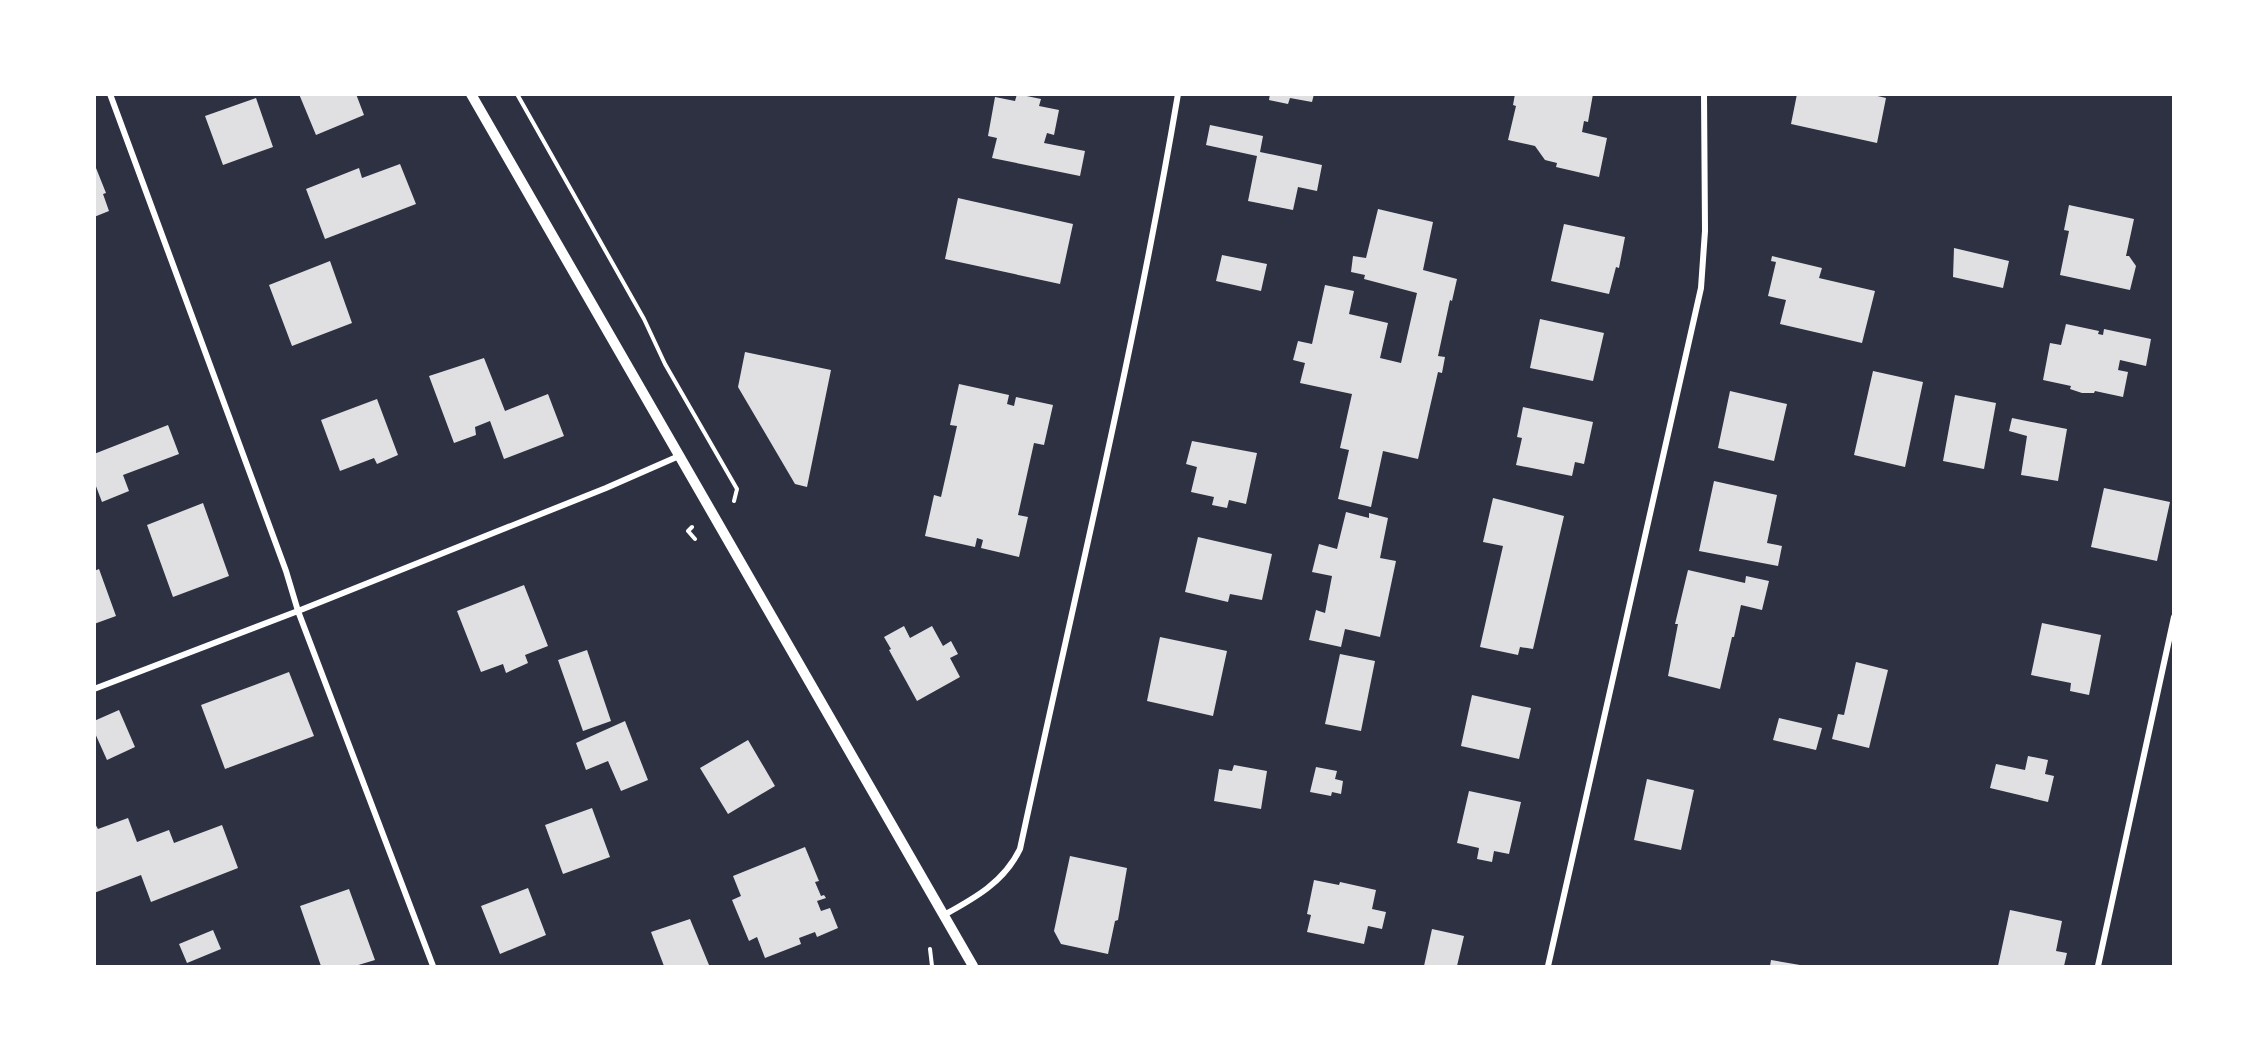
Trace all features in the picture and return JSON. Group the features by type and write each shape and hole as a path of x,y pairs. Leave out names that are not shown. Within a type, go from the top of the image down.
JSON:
{"street":[{"path":"110,94 286,571 298,611 433,966"},
{"path":"471,94 973,966"},
{"path":"944,915 997,882 1014,861 1020,849 1164,178 1178,94"},
{"path":"1548,966 1701,288 1705,231 1704,94"},
{"path":"94,688 298,611 606,488 679,456"},
{"path":"2098,966 2174,617"}],"path":[{"path":"517,94 644,319 664,364 737,489 735,500 731,504"}],"building":[{"path":"299,94 356,94 364,115 316,135"},
{"path":"1017,94 1041,99 1039,106 1059,110 1054,135 1047,133 1044,143 1085,151 1080,176 992,158 997,138 988,136 995,97 1015,101"},
{"path":"1270,94 1314,94 1312,102 1290,98 1288,104 1269,100"},
{"path":"1515,94 1593,94 1588,122 1584,121 1582,132 1607,138 1599,177 1556,167 1557,163 1545,160 1535,146 1508,140 1516,106 1513,105"},
{"path":"1797,94 1869,94 1886,98 1877,143 1791,124"},
{"path":"256,98 273,147 223,165 205,116"},
{"path":"1210,125 1263,136 1260,152 1322,165 1317,191 1298,187 1293,210 1248,201 1257,156 1206,145"},
{"path":"94,163 106,193 103,194 109,211 94,217"},
{"path":"400,164 416,204 325,239 306,189 359,168 362,178"},
{"path":"958,198 1073,224 1060,284 945,259"},
{"path":"2069,205 2134,219 2126,256 2129,256 2136,266 2130,290 2060,275 2069,231 2064,230"},
{"path":"1378,209 1433,222 1423,270 1457,279 1438,356 1445,357 1442,373 1438,372 1418,459 1383,451 1371,507 1338,499 1349,450 1340,448 1352,394 1300,383 1305,363 1293,360 1298,341 1312,344 1325,285 1354,291 1349,314 1388,323 1380,358 1401,363 1417,293 1364,279 1365,275 1351,272 1353,256 1366,258"},
{"path":"1564,224 1625,237 1619,268 1616,267 1609,294 1551,281"},
{"path":"1954,248 2009,261 2003,288 1953,277"},
{"path":"1222,255 1267,264 1261,291 1216,281"},
{"path":"1772,256 1822,268 1819,278 1875,291 1862,343 1780,324 1786,300 1768,296 1776,262 1771,261"},
{"path":"330,261 352,323 292,346 269,285"},
{"path":"1540,319 1604,333 1593,381 1530,368"},
{"path":"2066,324 2099,331 2098,334 2103,335 2104,329 2151,339 2146,366 2120,360 2118,370 2128,372 2123,397 2095,391 2094,393 2082,393 2070,389 2071,386 2043,380 2050,343 2061,345"},
{"path":"745,352 831,370 807,487 795,484 738,387"},
{"path":"484,358 505,411 548,394 564,436 504,459 490,421 475,427 476,435 454,443 429,376"},
{"path":"1873,371 1923,382 1905,467 1854,455"},
{"path":"959,384 1009,395 1007,404 1014,406 1016,397 1053,405 1044,445 1034,443 1018,515 1028,517 1019,557 981,548 983,540 977,538 975,547 925,536 934,495 941,497 949,462 957,426 950,425"},
{"path":"1730,391 1787,404 1774,461 1718,448"},
{"path":"1955,395 1996,403 1984,469 1943,461"},
{"path":"377,399 398,455 377,464 374,458 340,471 321,420"},
{"path":"1523,407 1593,422 1584,464 1575,462 1572,476 1516,465 1522,438 1517,437"},
{"path":"2012,418 2067,429 2058,481 2021,475 2027,436 2009,431"},
{"path":"168,425 179,454 123,475 129,491 102,502 94,481 94,454"},
{"path":"1192,441 1257,453 1246,504 1229,500 1227,508 1212,505 1214,497 1191,492 1197,467 1186,464"},
{"path":"1714,481 1777,495 1767,543 1782,546 1778,566 1699,551"},
{"path":"2104,488 2170,502 2157,561 2091,547"},
{"path":"1493,498 1564,516 1533,649 1520,647 1518,655 1480,647 1503,546 1483,542"},
{"path":"203,503 229,576 173,597 147,525"},
{"path":"1346,512 1369,518 1369,513 1388,518 1380,558 1396,561 1380,637 1345,629 1341,647 1309,640 1316,610 1325,613 1332,576 1312,572 1319,544 1337,549"},
{"path":"1198,537 1272,554 1262,600 1230,594 1228,602 1185,592"},
{"path":"99,569 116,616 94,624 94,571"},
{"path":"1688,570 1745,583 1746,576 1769,581 1762,610 1741,605 1720,689 1668,676 1678,624 1675,624"},
{"path":"524,585 548,646 525,655 528,663 506,673 503,664 481,672 457,611"},
{"path":"2042,623 2101,635 2089,695 2070,691 2071,683 2031,675"},
{"path":"904,626 910,638 932,626 943,646 951,641 958,654 950,658 960,677 917,701 884,637"},
{"path":"1160,637 1227,651 1213,716 1147,701"},
{"path":"587,650 611,721 583,731 558,660"},
{"path":"1340,654 1375,661 1361,731 1325,724"},
{"path":"1856,662 1888,670 1869,748 1832,739 1838,714 1844,715"},
{"path":"289,672 314,736 225,769 201,705"},
{"path":"1472,695 1531,708 1519,759 1461,746"},
{"path":"119,710 135,747 107,760 94,731 94,721"},
{"path":"1779,718 1822,728 1816,750 1773,740"},
{"path":"625,721 648,780 621,791 608,761 586,770 576,743"},
{"path":"748,740 775,786 728,814 700,768"},
{"path":"2028,756 2048,760 2045,774 2054,776 2048,802 1990,788 1996,764 2025,770"},
{"path":"1234,765 1267,771 1261,809 1214,801 1219,769 1232,771"},
{"path":"1316,767 1337,771 1335,779 1343,781 1341,794 1332,792 1331,796 1310,792"},
{"path":"1647,779 1694,790 1681,850 1634,840"},
{"path":"1469,791 1521,802 1509,854 1494,851 1492,862 1477,859 1479,848 1457,843"},
{"path":"592,808 610,857 563,874 545,825"},
{"path":"128,818 137,842 169,830 174,843 222,825 238,868 151,902 141,875 94,893 94,822 98,829"},
{"path":"805,847 819,881 815,882 821,896 824,895 826,898 817,901 821,911 830,908 838,928 817,937 815,932 799,938 801,944 765,958 757,937 749,941 732,900 741,896 733,876"},
{"path":"1070,856 1127,868 1118,920 1115,921 1108,954 1061,944 1054,931"},
{"path":"1314,880 1339,885 1340,882 1376,890 1372,909 1386,912 1382,929 1368,926 1364,944 1307,932 1311,915 1307,914"},
{"path":"528,888 546,935 500,954 481,906"},
{"path":"349,889 375,960 355,966 321,966 300,906"},
{"path":"2010,910 2062,921 2056,951 2067,953 2064,966 1998,966"},
{"path":"690,919 709,965 664,966 651,932"},
{"path":"1432,929 1464,936 1457,966 1424,966"},
{"path":"213,930 221,949 187,963 179,944"},
{"path":"1771,960 1800,965 1770,966"}]}
